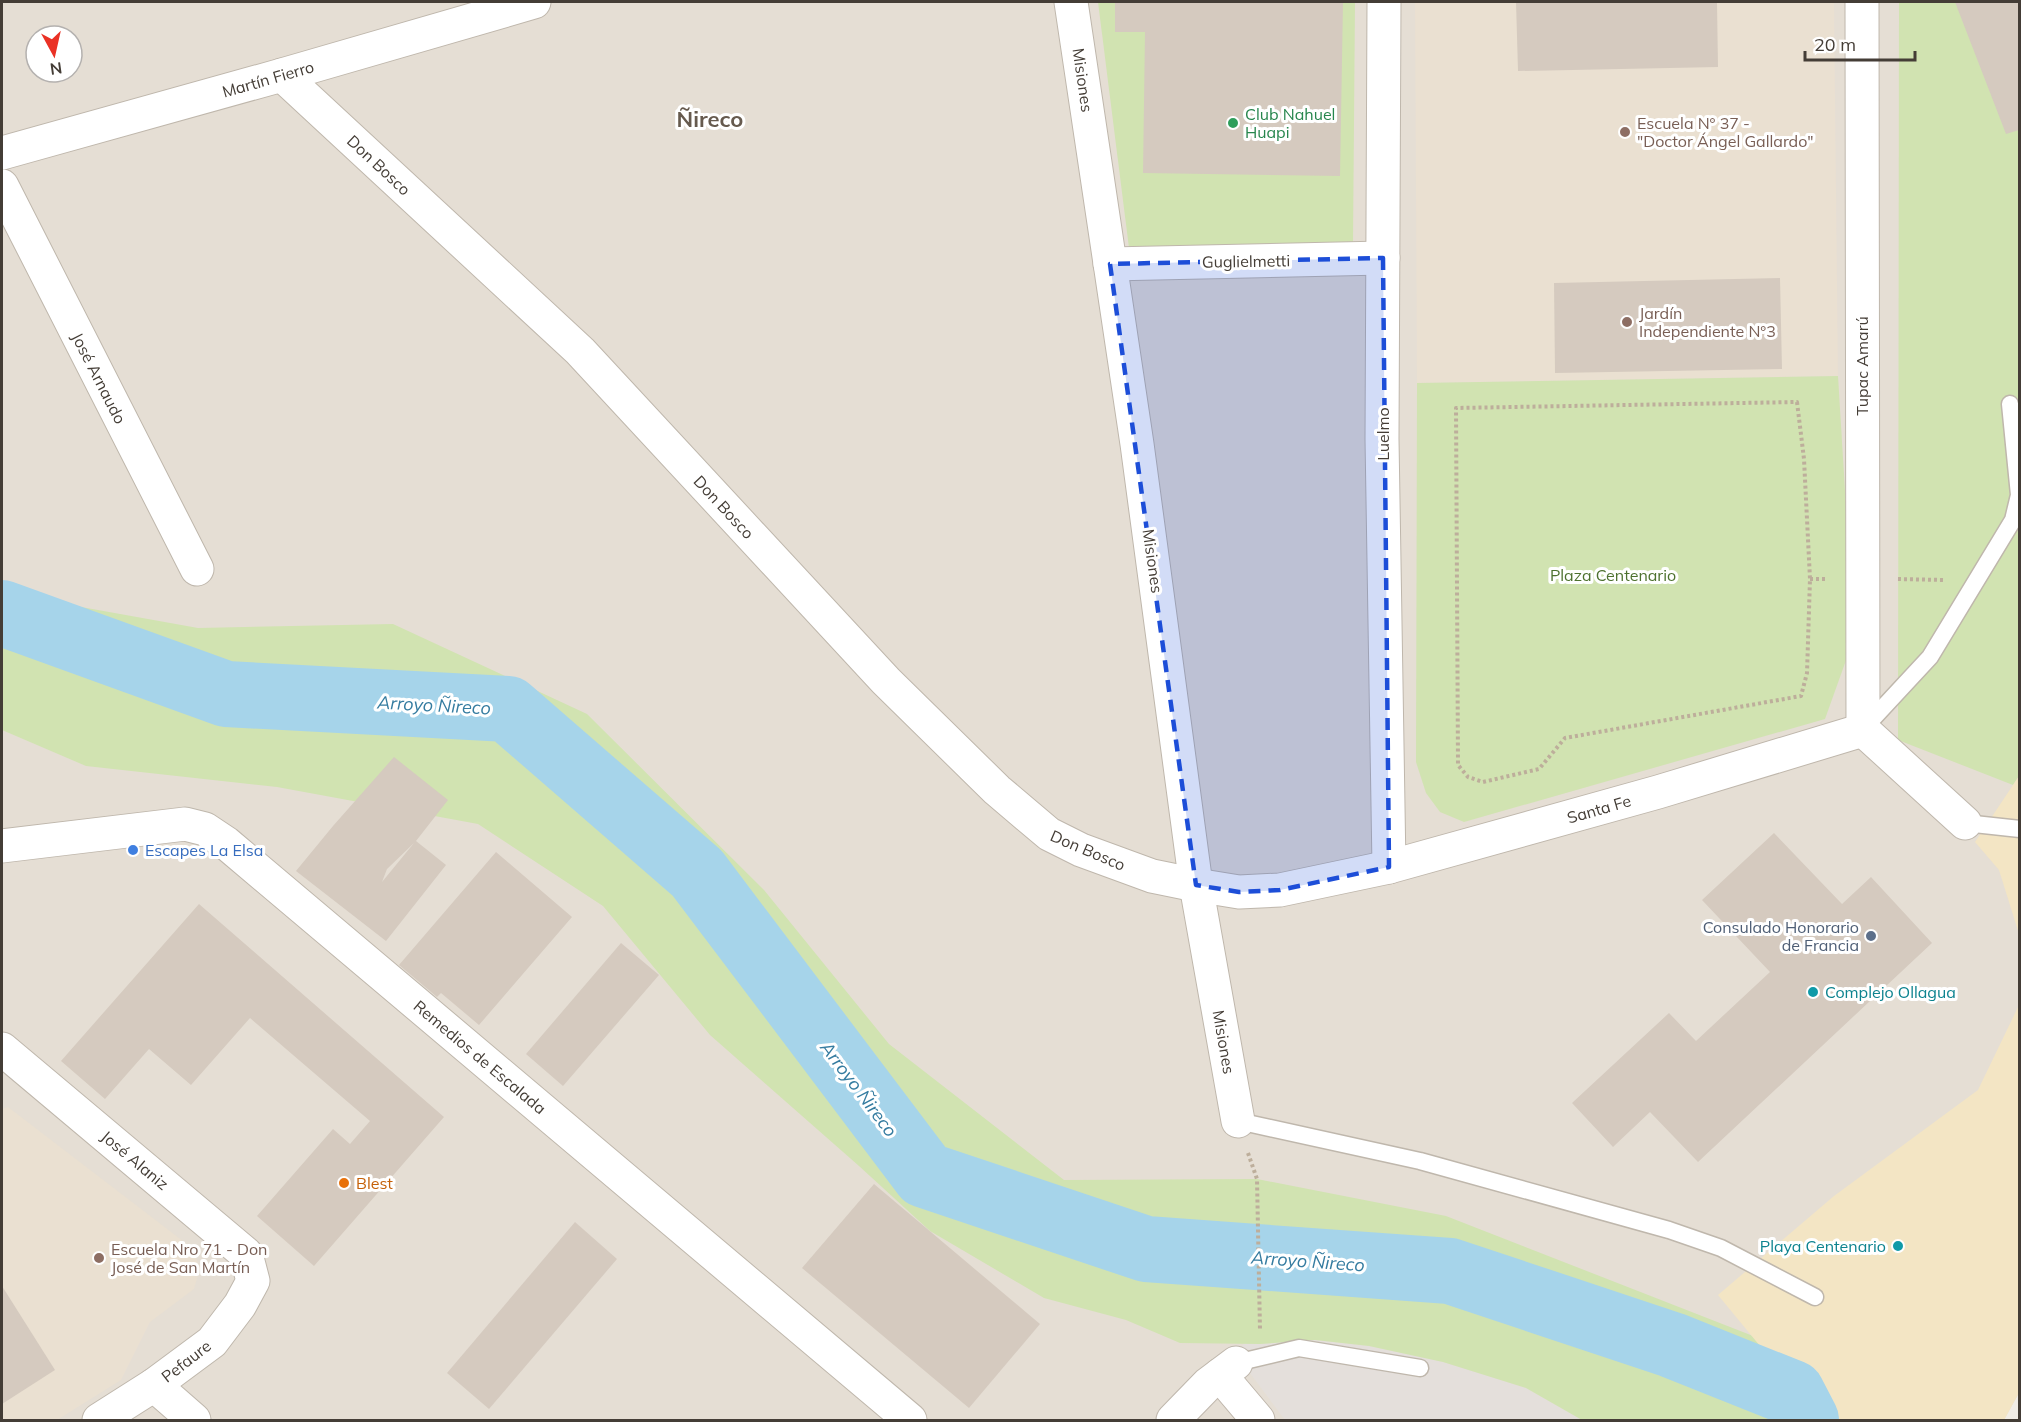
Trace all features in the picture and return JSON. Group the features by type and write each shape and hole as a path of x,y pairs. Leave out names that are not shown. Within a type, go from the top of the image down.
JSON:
{"street":[{"name":"Martín Fierro","path":"2,153 534,2"},
{"name":"Misiones","path":"1071,2 1138,456 1196,885 1238,1121"},
{"name":"Luelmo","path":"1384,2 1382,439 1389,867"},
{"name":"Tupac Amarú","path":"1862,2 1863,730"},
{"name":"Don Bosco","path":"282,75 580,351 886,681 997,790 1049,834 1081,850 1152,876 1196,885"},
{"name":"José Arnaudo","path":"2,186 197,569"},
{"name":"Guglielmetti","path":"1110,264 1383,258"},
{"path":"1863,730 1965,823"},
{"name":"Santa Fe","path":"1196,885 1239,892 1280,890 1389,867 1658,792 1863,730"},
{"name":"Remedios de Escalada","path":"2,846 184,824 206,829 226,843 910,1420"},
{"name":"José Alaniz","path":"4,1056 246,1254 253,1281"},
{"name":"Pefaure","path":"99,1420 154,1385 212,1342 240,1305 253,1281"},
{"path":"1173,1420 1208,1384 1228,1369 1258,1420"},
{"path":"154,1385 194,1420"}],"lane":[{"path":"1863,730 1930,657 2013,520 2019,495 2010,404"},
{"path":"1965,823 2019,829"},
{"path":"1238,1121 1420,1161 1669,1230 1721,1248 1815,1297"},
{"path":"1228,1369 1299,1348 1420,1368"}],"path":[{"path":"1797,402 1804,459 1810,579 1807,674 1801,696 1565,738 1539,769 1483,782 1468,777 1458,765 1456,408 1797,402"},
{"path":"1257,1179 1260,1333"}],"highlighted area":[{"path":"1383,258 1389,867 1280,890 1239,892 1196,885 1110,264"}],"shaded area":[{"path":"2,2 2019,2 2020,1391 2004,1420 2,1420"},
{"name":"Escuela N° 37 - \"Doctor Ángel Gallardo\"","path":"1415,2 1834,2 1838,376 1417,383"},
{"name":"Escuela Nro 71 - Don José de San Martín","path":"8,1107 192,1248 200,1268 194,1289 150,1322 121,1380 57,1420 2,1420 2,1109"},
{"path":"1315,1340 1369,1346 1443,1362 1526,1388 1582,1420 1285,1420 1235,1353 1245,1343"}],"green space":[{"name":"Club Nahuel Huapi","path":"1098,2 1355,2 1353,244 1129,248"},
{"path":"1899,2 2019,2 2019,776 2013,785 1898,740"},
{"name":"Plaza Centenario","path":"1838,376 1854,638 1825,719 1464,822 1440,812 1426,793 1416,762 1417,383"},
{"path":"2,587 9,594 198,628 393,624 587,714 764,890 889,1044 1064,1180 1257,1179 1446,1216 1789,1350 1779,1420 1582,1420 1526,1388 1443,1362 1369,1346 1315,1340 1260,1344 1180,1343 1126,1320 1044,1298 930,1231 710,1035 603,906 478,824 277,787 86,766 2,730"}],"sand":[{"path":"2019,776 2019,934 1999,870 1975,842"},
{"name":"Playa Centenario","path":"2019,1005 2020,1391 2004,1420 1821,1420 1718,1295 1834,1196 1978,1090"}],"building":[{"path":"1115,2 1343,2 1340,176 1143,173 1145,32 1115,32"},
{"name":"Escuela N° 37 - \"Doctor Ángel Gallardo\"","path":"1516,2 1717,2 1718,67 1518,71"},
{"path":"1955,2 2019,2 2019,130 2006,134"},
{"name":"Jardín Independiente N°3","path":"1780,278 1782,369 1555,373 1554,283"},
{"path":"394,757 448,800 416,841 446,865 386,941 296,871","holes":["414,843 382,882 387,869"]},
{"name":"Complejo Ollagua","path":"1774,833 1842,904 1871,877 1932,943 1698,1162 1650,1112 1613,1147 1572,1103 1669,1013 1696,1041 1770,972 1702,900"},
{"path":"496,852 572,917 479,1025 441,993 437,997 399,965"},
{"path":"199,904 444,1117 314,1266 257,1216 333,1129 350,1144 370,1121 250,1018 191,1085 149,1049 105,1099 61,1061"},
{"path":"621,943 659,975 563,1086 526,1054"},
{"path":"874,1184 1040,1324 969,1408 802,1268"},
{"path":"575,1222 617,1259 489,1409 447,1373"},
{"path":"2,1286 55,1370 2,1404"}],"waterway":[{"name":"Arroyo Ñireco","path":"2,613 226,694 508,709 697,873 925,1175 1146,1249 1450,1271 1672,1345 1792,1393 1806,1420"}],"place":[{"name":"Club Nahuel Huapi","path":"1233,123"},
{"name":"Escuela N° 37 - \"Doctor Ángel Gallardo\"","path":"1625,132"},
{"name":"Jardín Independiente N°3","path":"1627,322"},
{"name":"Escapes La Elsa","path":"133,850"},
{"name":"Consulado Honorario de Francia","path":"1871,936"},
{"name":"Complejo Ollagua","path":"1813,992"},
{"name":"Blest","path":"344,1183"},
{"name":"Playa Centenario","path":"1898,1246"},
{"name":"Escuela Nro 71 - Don José de San Martín","path":"99,1258"}],"district":[{"name":"Ñireco","path":"710,119"}]}
